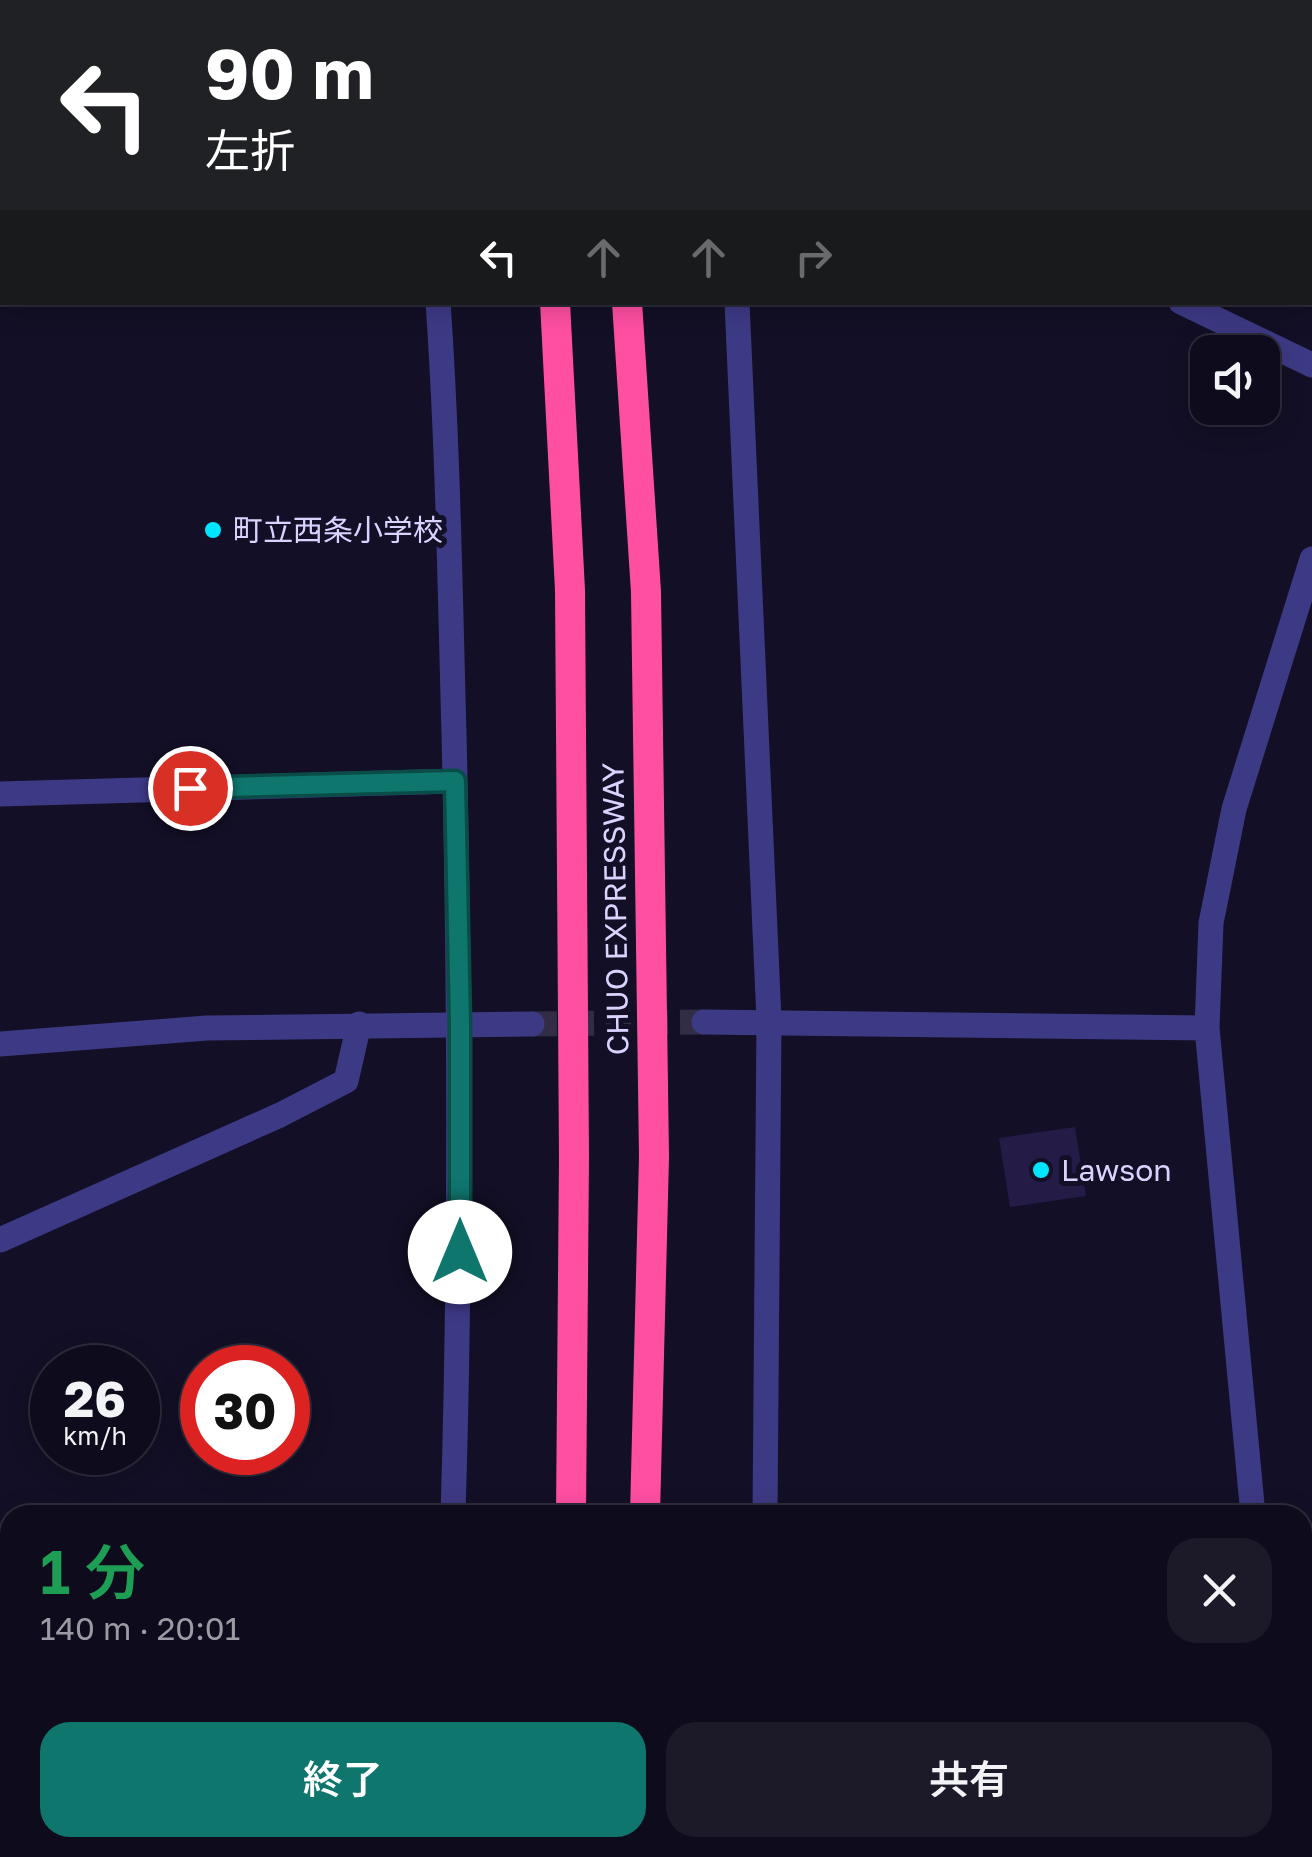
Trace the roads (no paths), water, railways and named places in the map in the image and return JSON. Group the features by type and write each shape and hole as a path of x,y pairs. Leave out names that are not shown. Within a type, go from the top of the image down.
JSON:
{"highway":[{"name":"CHUO EXPRESSWAY","path":"554,305 570,590 574,1157 571,1505"},
{"name":"CHUO EXPRESSWAY","path":"627,305 646,592 654,1156 645,1505"}],"street":[{"path":"438,305 446,430 460,1023 453,1505"},
{"path":"737,305 770,1020 765,1505"},
{"path":"1187,305 1312,365"},
{"path":"1252,1505 1207,1028 1212,924 1234,809 1312,559"},
{"path":"0,794 455,781"},
{"path":"704,1022 1207,1028"},
{"path":"0,1240 346,1082 359,1024"},
{"path":"0,1044 207,1028 532,1024"}],"tunnel":[{"path":"532,1024 704,1022"}],"place":[{"name":"町立西条小学校","path":"213,530"},
{"name":"Lawson","path":"1041,1170"}]}
